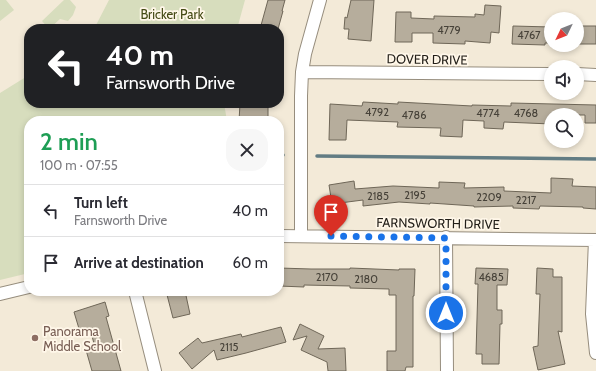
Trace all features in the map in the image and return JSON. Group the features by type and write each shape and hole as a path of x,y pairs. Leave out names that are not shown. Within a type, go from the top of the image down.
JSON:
{"street":[{"path":"301,235 302,72 305,54 320,0"},
{"name":"DOVER DRIVE","path":"302,72 544,74"},
{"path":"584,74 596,75"},
{"name":"FARNSWORTH DRIVE","path":"284,236 595,240"},
{"path":"446,238 447,371"},
{"path":"595,240 592,314 596,353"},
{"path":"0,294 24,288"},
{"path":"136,296 155,371"}],"green space":[{"path":"0,0 6,0 14,10 0,21"},
{"path":"64,0 70,0 76,7 73,15 68,21 60,19 54,24 45,24 42,21"},
{"name":"Bricker Park","path":"109,0 245,0 238,24 97,24"},
{"path":"24,78 24,108 225,108 226,116 24,116 24,274 0,280 0,93"}],"building":[{"path":"268,0 285,0 279,24 261,24"},
{"path":"351,0 374,0 371,41 348,39 349,29 344,29 345,17 347,18"},
{"path":"485,5 501,6 499,33 491,32 490,43 465,41 465,44 433,43 433,33 412,33 412,42 395,42 396,12 411,12 411,18 434,19 434,16 475,17 475,14 484,15"},
{"path":"513,26 544,27 544,45 512,44"},
{"path":"584,26 596,26 596,44 584,44"},
{"path":"363,102 398,104 398,102 472,106 511,106 511,103 596,105 596,123 585,123 584,108 544,108 544,124 504,122 503,129 484,128 484,121 463,120 462,137 440,136 441,128 397,127 398,122 347,120 346,140 329,140 330,104 362,106"},
{"path":"240,108 268,108 268,116 239,116"},
{"path":"551,178 573,179 572,186 596,187 596,209 583,207 540,206 539,209 513,208 513,206 474,207 399,202 363,206 363,200 332,204 329,185 354,181 355,189 393,186 439,188 439,182 465,183 464,188 504,187 504,191 551,193"},
{"path":"284,268 415,269 413,296 413,367 406,367 405,371 387,371 387,351 396,351 396,295 389,295 389,289 350,288 350,286 304,285 304,287 284,286"},
{"path":"476,268 508,269 507,285 497,285 497,310 502,310 502,324 500,324 499,364 482,364 482,354 476,354 478,284 475,284"},
{"path":"537,268 553,269 553,277 562,277 562,332 558,331 565,364 538,370 533,347 538,346 540,294 536,294"},
{"path":"167,296 186,296 190,314 173,318"},
{"path":"105,302 109,316 106,317 121,371 92,371 86,350 95,347 90,329 80,332 74,312"},
{"path":"300,324 324,336 318,349 345,348 346,371 328,371 327,362 301,350 307,336 293,340"},
{"path":"281,327 286,342 217,360 214,350 192,369 179,353 198,338 202,343 241,334 242,337"}],"waterway":[{"path":"317,156 596,159"}],"place":[{"name":"Panorama Middle School","path":"35,338"}],"route":[{"path":"331,236 446,238 446,313"}]}
